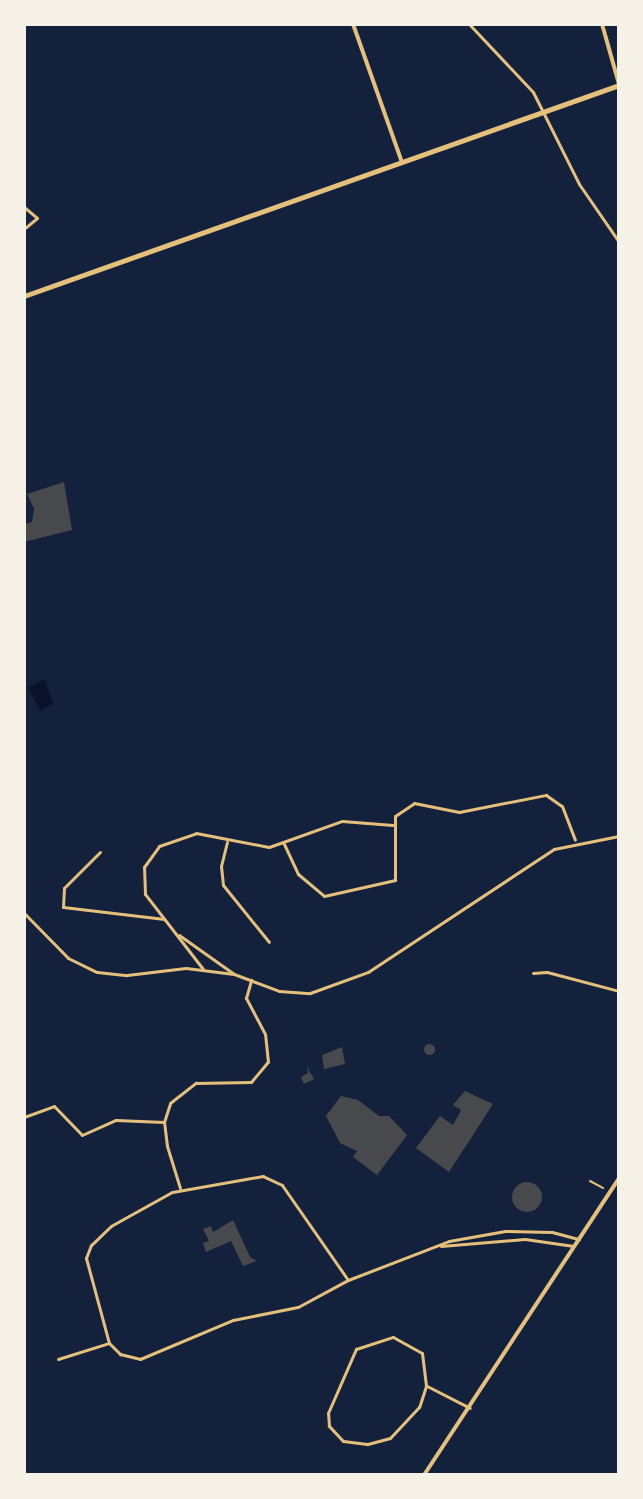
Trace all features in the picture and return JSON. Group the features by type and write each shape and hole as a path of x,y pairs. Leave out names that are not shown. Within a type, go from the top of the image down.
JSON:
{"main road":[{"path":"24,296 619,84"}],"street":[{"path":"353,24 402,162"},
{"path":"469,24 533,92 586,196 619,242"},
{"path":"602,24 619,84"},
{"path":"24,207 37,218 24,229"},
{"path":"284,844 298,874 324,896 395,880 393,825 404,807 423,804 459,812 546,795 562,806 576,841"},
{"path":"204,970 143,886 152,853 171,838 189,834 227,842 284,844 342,821 393,825"},
{"path":"24,913 68,958 89,970 119,975 204,970 234,974 296,993 348,983 536,860 576,841 619,836"},
{"path":"227,842 221,866 223,885 269,942"},
{"path":"100,852 64,888 63,907 164,919"},
{"path":"176,934 234,974"},
{"path":"533,973 547,972 619,991"},
{"path":"180,1188 164,1122 170,1103 184,1089 209,1082 243,1085 264,1070 268,1044 246,998 251,980"},
{"path":"24,1117 54,1106 82,1135 116,1120 164,1122"},
{"path":"348,1280 277,1180 249,1177 180,1188 122,1219 91,1245 88,1274 109,1343 128,1358 148,1358 233,1320 298,1307 348,1280 441,1246 505,1231 552,1232 579,1239"},
{"path":"424,1475 619,1178"},
{"path":"441,1246 525,1239 574,1246"},
{"path":"393,1337 417,1347 425,1363 426,1386 415,1413 390,1438 347,1442 329,1426 328,1413 356,1349 368,1342 393,1337"},
{"path":"58,1359 109,1343"},
{"path":"426,1386 470,1408"}],"water":[{"path":"45,679 53,704 40,711 28,687"}],"building":[{"path":"64,482 72,530 24,542 24,524 32,522 34,509 27,494"},
{"path":"429,1044 434,1049 429,1054 424,1049"},
{"path":"342,1047 345,1064 324,1069 322,1055"},
{"path":"307,1067 314,1079 304,1084 301,1077 308,1073"},
{"path":"465,1091 493,1104 449,1172 416,1148 440,1116 453,1125 461,1110 453,1105"},
{"path":"341,1096 358,1100 379,1116 389,1116 407,1135 377,1175 353,1157 357,1151 340,1143 326,1116"},
{"path":"527,1182 538,1186 542,1197 538,1208 527,1212 516,1208 512,1197 516,1186"},
{"path":"233,1220 250,1257 257,1261 243,1266 231,1241 206,1252 203,1243 209,1241 203,1229 211,1226 213,1232"}]}
